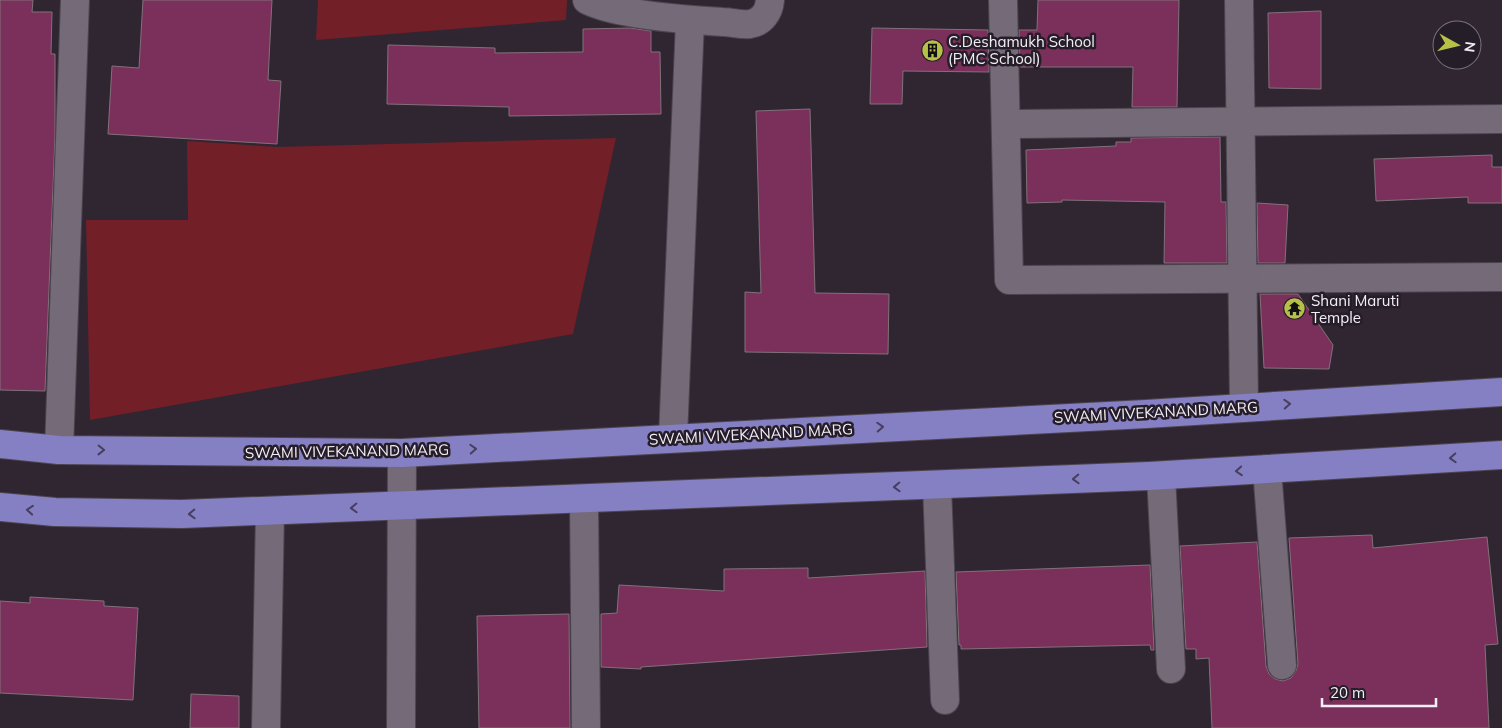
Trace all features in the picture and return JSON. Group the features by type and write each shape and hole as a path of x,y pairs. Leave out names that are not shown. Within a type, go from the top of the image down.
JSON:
{"main road":[{"name":"SWAMI VIVEKANAND MARG","path":"0,444 59,450 402,452 1502,392"},
{"path":"0,507 55,512 162,514 270,511 1161,476 1502,455"}],"street":[{"path":"59,450 74,0"},
{"path":"587,0 608,8 690,20 750,24 761,19 769,9 770,0"},
{"path":"1003,0 1009,280 1502,277"},
{"path":"1239,0 1244,407"},
{"path":"673,438 690,20"},
{"path":"1006,124 1502,119"},
{"path":"401,728 402,452"},
{"path":"1267,469 1282,665"},
{"path":"1161,476 1171,669"},
{"path":"937,485 945,700"},
{"path":"584,499 586,728"},
{"path":"266,728 270,511"}],"shaded area":[{"path":"318,0 567,0 566,20 316,40"},
{"path":"616,138 573,334 90,420 86,220 188,220 187,141 277,147"}],"building":[{"path":"0,0 33,0 32,12 52,12 51,54 55,54 55,135 45,391 0,390"},
{"path":"143,0 272,0 268,80 281,81 277,144 108,134 112,66 139,68"},
{"path":"1038,0 1179,0 1177,107 1132,107 1133,67 1020,67 1019,30 1037,30"},
{"path":"1321,11 1321,89 1269,88 1268,13"},
{"path":"630,28 651,31 651,52 660,52 661,114 509,116 509,107 387,104 388,45 495,48 495,53 583,52 583,29"},
{"name":"C.Deshamukh School (PMC School)","path":"872,28 988,30 989,72 903,71 902,104 870,104"},
{"path":"810,109 815,293 889,294 888,354 745,352 745,292 761,293 756,111"},
{"path":"1220,137 1221,202 1226,202 1227,263 1164,263 1165,202 1062,200 1062,202 1027,203 1026,150 1116,146 1116,142 1131,142 1131,138"},
{"path":"1492,155 1492,167 1502,167 1502,203 1468,203 1468,197 1376,201 1374,159"},
{"path":"1257,203 1288,205 1285,263 1258,263"},
{"path":"1260,294 1298,294 1333,345 1329,369 1264,368"},
{"path":"1372,535 1373,548 1487,537 1498,644 1485,645 1489,728 1212,728 1209,658 1196,659 1196,649 1186,649 1180,546 1257,542 1266,666 1269,674 1275,679 1283,681 1291,678 1298,664 1289,538"},
{"path":"1150,565 1154,650 1151,650 1150,645 961,649 961,645 959,645 956,572"},
{"path":"808,568 808,578 925,571 927,647 641,667 641,669 601,667 601,614 617,613 619,585 724,591 724,569"},
{"path":"30,597 104,601 104,606 138,608 133,700 0,693 0,601 30,603"},
{"path":"569,614 570,728 479,728 477,616"},
{"path":"191,694 239,696 239,728 190,728"}],"place":[{"name":"C.Deshamukh School (PMC School)","path":"932,50"},
{"name":"Shani Maruti Temple","path":"1295,309"}]}
